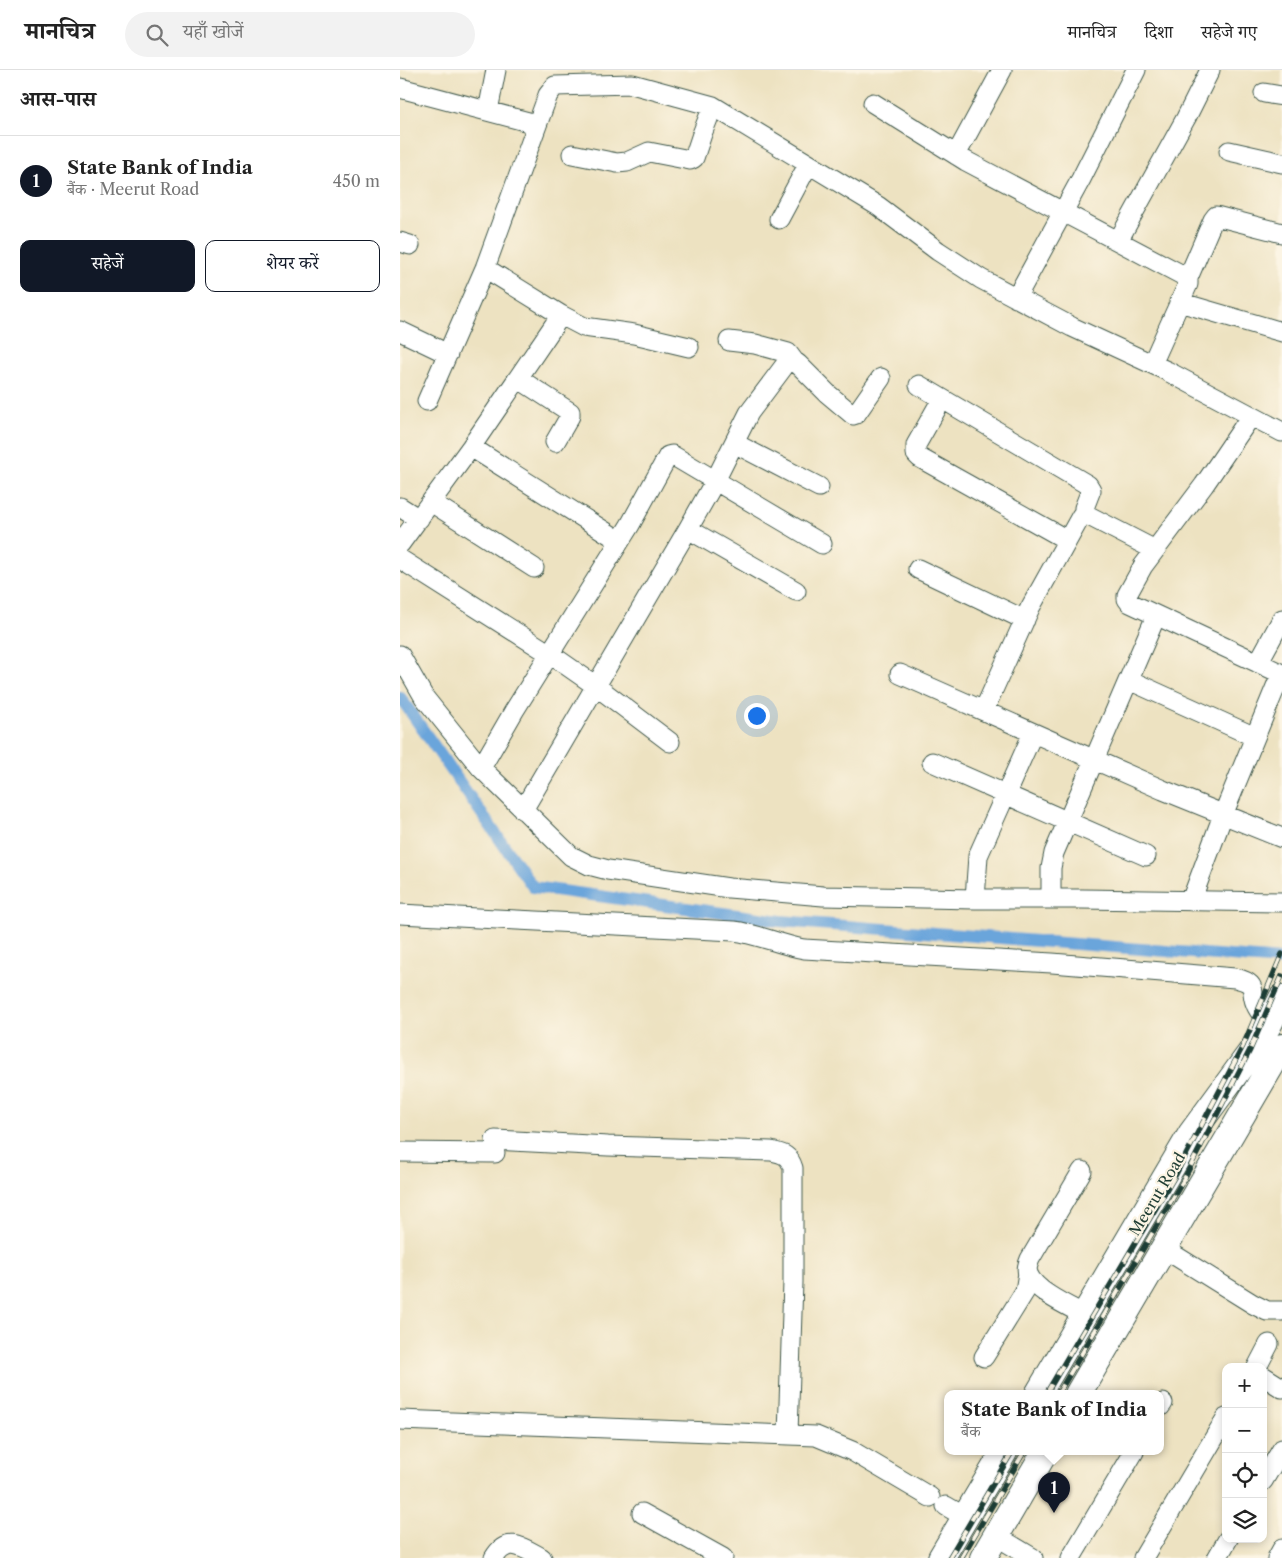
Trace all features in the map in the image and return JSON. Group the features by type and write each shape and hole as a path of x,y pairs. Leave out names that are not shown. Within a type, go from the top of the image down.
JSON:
{"highway":[{"name":"Meerut Road","path":"1040,1390 1192,1134 1254,1048 1282,998"},
{"path":"1080,1390 1282,1047"},
{"path":"941,1558 947,1507 1001,1455"},
{"path":"983,1558 1043,1455"}],"street":[{"path":"488,111 496,70"},
{"path":"956,156 1002,70"},
{"path":"1016,298 1063,212 1136,70"},
{"path":"1118,241 1186,118 1210,70"},
{"path":"428,401 485,268 548,95 555,86 634,77 714,106 878,206 938,251 981,279 1072,328 1152,364 1282,432"},
{"path":"400,88 536,124"},
{"path":"874,103 956,156 1188,278"},
{"path":"572,154 616,163 627,162 648,152 690,160 694,158 714,106"},
{"path":"1229,151 1282,163"},
{"path":"779,220 808,165"},
{"path":"1152,364 1216,216 1282,233"},
{"path":"485,268 561,315 590,328 634,334 689,347"},
{"path":"1179,302 1282,332"},
{"path":"400,544 471,447 561,315"},
{"path":"400,331 448,354"},
{"path":"729,341 755,344 788,353 828,394 853,415 856,414 881,378"},
{"path":"523,810 688,529 753,407 788,361 794,361"},
{"path":"519,378 570,412 570,416 555,442"},
{"path":"919,385 1088,485 1091,490 1084,508 1084,515"},
{"path":"942,399 916,445 916,454 1066,540"},
{"path":"1192,900 1223,814 1282,674 1130,603 1127,595 1143,566 1204,485 1251,416"},
{"path":"734,443 819,487"},
{"path":"471,447 620,541"},
{"path":"481,768 620,541 668,456 672,455 822,544"},
{"path":"431,502 534,568"},
{"path":"400,507 419,519"},
{"path":"984,710 1024,620 1066,540 1081,516 1089,516 1155,550"},
{"path":"688,529 796,591"},
{"path":"400,559 550,654 670,742"},
{"path":"918,569 1024,620"},
{"path":"1051,899 1052,860 1156,616"},
{"path":"1258,663 1282,619"},
{"path":"400,655 424,697 481,768 571,856 588,865 608,870 729,888 823,896 975,900 1282,902"},
{"path":"900,674 1094,760 1282,838"},
{"path":"1128,680 1255,737"},
{"path":"975,900 978,856 1033,733"},
{"path":"932,762 1146,856"},
{"path":"400,914 734,931 748,933 788,946 804,949 1052,964 1235,978 1246,981 1251,985 1254,991 1256,1006 1269,1024"},
{"path":"400,1152 495,1146 608,1146 771,1151 783,1154 790,1159 793,1168 793,1282 788,1434"},
{"path":"984,1357 1024,1291 1028,1273 1027,1266 1030,1259 1082,1171"},
{"path":"1164,1248 1254,1304 1267,1310 1282,1311"},
{"path":"1028,1273 1042,1290 1085,1315"},
{"path":"1259,1363 1269,1344"},
{"path":"1267,1379 1282,1388"},
{"path":"400,1420 816,1436 852,1450 947,1507"},
{"path":"1143,1558 1222,1425"},
{"path":"1267,1474 1282,1449"},
{"path":"1071,1558 1132,1455"},
{"path":"642,1513 723,1558"},
{"path":"996,1536 1033,1558"},
{"path":"1217,1558 1226,1543"},
{"path":"494,1558 503,1547 512,1545 522,1547 542,1558"},
{"path":"1277,1558 1282,1549"}],"waterway":[{"path":"400,697 533,887 781,921 1282,960"}],"railway":[{"path":"1048,1390 1176,1174 1243,1046 1282,954"},
{"path":"1060,1390 1184,1179 1250,1050 1282,976"},
{"path":"949,1558 1010,1455"},
{"path":"961,1558 1022,1455"}],"place":[{"name":"State Bank of India","path":"1054,1513"}]}
